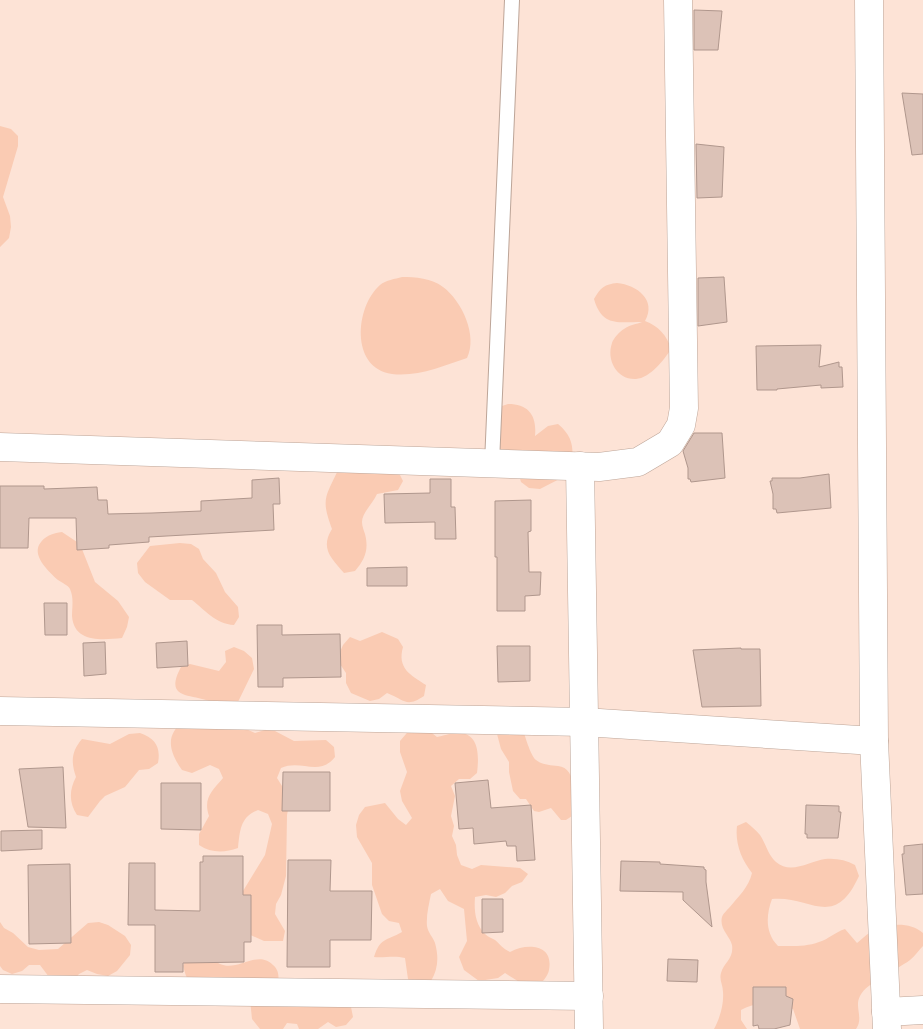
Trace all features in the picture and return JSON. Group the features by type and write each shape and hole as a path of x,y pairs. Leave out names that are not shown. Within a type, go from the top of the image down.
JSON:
{"street":[{"path":"0,447 598,467 638,462 670,443 681,425 684,408 678,0"},
{"path":"869,0 874,741 887,1021 923,1010"},
{"path":"580,466 590,1029"},
{"path":"0,711 584,722 874,741"},
{"path":"0,989 589,996"}],"lane":[{"path":"492,463 512,0"}],"shaded area":[{"path":"0,126 11,129 18,136 18,146 3,197 10,216 11,227 9,238 0,247"},
{"path":"402,277 429,280 439,284 450,293 462,310 469,330 471,340 467,358 430,370 402,375 378,369 369,361 363,349 361,336 365,307 380,285"},
{"path":"617,283 632,287 643,295 647,300 648,306 645,321 661,332 667,339 671,349 656,368 641,378 629,378 618,373 612,362 611,349 615,337 621,331 628,326 642,322 618,322 606,319 597,308 594,299 603,287"},
{"path":"508,404 521,406 530,412 535,423 535,436 548,426 558,424 564,430 572,446 571,473 540,489 529,488 521,482 518,472 497,451 499,407"},
{"path":"338,470 398,471 403,481 398,490 377,494 362,519 367,545 365,554 355,571 344,573 331,557 327,547 332,529 326,511 326,499"},
{"path":"62,532 80,544 95,582 118,601 129,617 122,638 90,638 78,631 74,625 70,589 46,569 38,554 39,545 43,539 52,534"},
{"path":"180,543 191,544 199,549 203,559 216,573 225,592 238,607 239,617 234,625 216,620 192,600 170,600 145,582 138,573 137,563 150,546"},
{"path":"382,632 398,639 403,647 403,666 410,674 426,685 424,696 418,700 406,702 387,693 379,699 370,701 351,693 346,683 346,673 340,664 339,654 343,645 350,637 360,641"},
{"path":"234,647 244,651 252,658 254,669 237,704 246,729 255,733 265,730 275,731 294,741 326,740 334,747 335,757 329,763 316,767 296,765 281,768 277,778 287,794 289,805 287,815 286,876 281,895 276,904 275,914 285,931 283,941 264,941 246,933 242,912 243,891 265,855 272,824 268,814 258,810 248,816 242,825 238,848 218,851 208,850 199,845 199,834 209,816 207,810 208,799 223,778 219,769 210,765 192,773 182,770 174,757 171,746 172,737 182,722 211,702 182,694 178,691 175,686 176,678 181,667 190,664 219,671 226,662 225,651"},
{"path":"422,725 437,737 454,733 465,734 474,741 478,753 477,773 470,779 459,779 451,786 455,796 451,816 454,826 452,836 461,865 472,869 481,865 520,868 528,874 522,882 512,886 505,893 496,897 486,895 475,897 475,912 477,921 486,935 507,951 531,947 538,948 547,955 549,970 545,979 538,987 521,983 505,973 498,978 479,981 464,970 459,957 467,941 464,909 448,901 440,889 431,894 427,914 428,928 435,943 437,953 435,972 431,981 413,987 408,979 405,958 374,957 381,943 402,932 399,923 389,921 382,914 372,885 372,863 357,837 356,825 359,815 365,807 385,803 398,819 406,825 412,818 402,801 400,791 407,772 400,752 400,741 412,727"},
{"path":"522,727 536,760 543,764 564,768 572,778 575,814 566,820 561,820 551,808 539,812 534,811 526,799 520,799 513,791 509,762 501,749 497,734"},
{"path":"140,733 153,740 156,744 159,752 158,763 149,769 139,770 125,787 105,796 88,817 77,815 72,806 71,796 76,777 73,757 82,739 110,744 129,734"},
{"path":"746,822 760,835 771,856 782,866 794,867 819,860 837,859 855,865 859,876 850,893 840,902 831,906 820,907 786,899 772,899 768,924 771,935 778,946 814,944 845,929 857,943 871,932 892,925 906,925 923,933 923,946 914,957 869,986 860,996 858,1000 859,1021 856,1029 800,1029 793,1009 780,1005 759,1004 741,1010 741,1020 747,1029 714,1029 720,1016 723,1001 721,973 732,954 731,942 723,929 721,921 724,913 746,887 752,873 742,856 737,839 737,826"},
{"path":"0,922 4,928 13,933 28,947 39,950 58,949 88,923 99,922 108,925 125,936 131,945 130,955 117,971 108,976 87,970 79,974 72,982 52,981 40,965 29,965 22,971 12,974 3,970 0,966"},
{"path":"206,949 216,962 227,966 260,959 267,961 278,972 277,987 323,1007 343,1001 351,1007 353,1017 346,1025 336,1027 328,1022 318,1029 299,1029 297,1024 287,1023 283,1029 260,1029 252,1019 250,999 193,984 186,976 183,966 187,956"}],"building":[{"path":"694,10 722,11 718,50 694,50"},
{"path":"902,93 923,94 923,154 912,155"},
{"path":"696,144 724,147 722,197 697,198"},
{"path":"724,277 727,322 698,326 698,278"},
{"path":"821,345 819,367 839,362 839,367 842,367 843,387 821,388 821,385 777,390 757,390 756,346"},
{"path":"694,433 722,433 725,478 691,482 688,479 688,468 683,451"},
{"path":"829,474 831,508 777,513 776,509 773,509 773,494 770,481 772,481 772,478 800,478"},
{"path":"279,478 280,504 273,504 274,530 149,537 149,542 109,545 109,548 77,550 76,518 29,518 28,548 0,548 0,486 44,486 44,489 97,487 98,500 107,500 108,514 152,513 201,511 201,501 252,498 252,480"},
{"path":"430,479 451,479 451,507 455,507 456,539 435,539 435,522 385,523 384,494 430,493"},
{"path":"531,500 531,531 528,532 529,572 541,572 540,595 525,596 525,611 497,611 495,501"},
{"path":"407,567 407,586 367,586 367,568"},
{"path":"44,603 67,603 67,635 45,635"},
{"path":"257,625 282,625 282,635 340,634 341,677 283,678 283,687 258,687"},
{"path":"187,641 188,666 157,668 156,643"},
{"path":"105,642 106,674 84,676 83,643"},
{"path":"497,646 530,646 530,681 498,682"},
{"path":"760,649 761,706 702,707 693,650"},
{"path":"63,767 66,828 28,827 19,769"},
{"path":"283,772 330,772 330,811 282,811"},
{"path":"488,780 491,808 531,805 535,860 517,861 516,846 507,846 506,841 474,844 473,828 459,829 455,783"},
{"path":"161,783 201,783 201,830 161,829"},
{"path":"806,805 839,806 839,812 841,812 838,838 807,838 807,834 805,834"},
{"path":"42,830 42,849 1,851 1,831"},
{"path":"923,844 923,894 906,895 902,854 904,854 904,846"},
{"path":"203,856 243,856 243,895 251,895 251,942 244,942 244,962 183,963 183,972 155,972 155,925 128,925 129,863 155,863 155,910 200,911 200,862 203,862"},
{"path":"288,860 331,860 330,891 372,891 371,940 330,940 330,967 287,967"},
{"path":"621,861 660,862 660,864 704,867 706,870 712,927 683,900 683,892 620,891"},
{"path":"70,864 71,943 29,944 28,865"},
{"path":"482,899 503,899 503,932 482,933"},
{"path":"668,959 698,960 697,982 667,981"},
{"path":"753,987 786,987 786,996 793,999 790,1025 774,1029 759,1029 758,1025 753,1026"}]}
